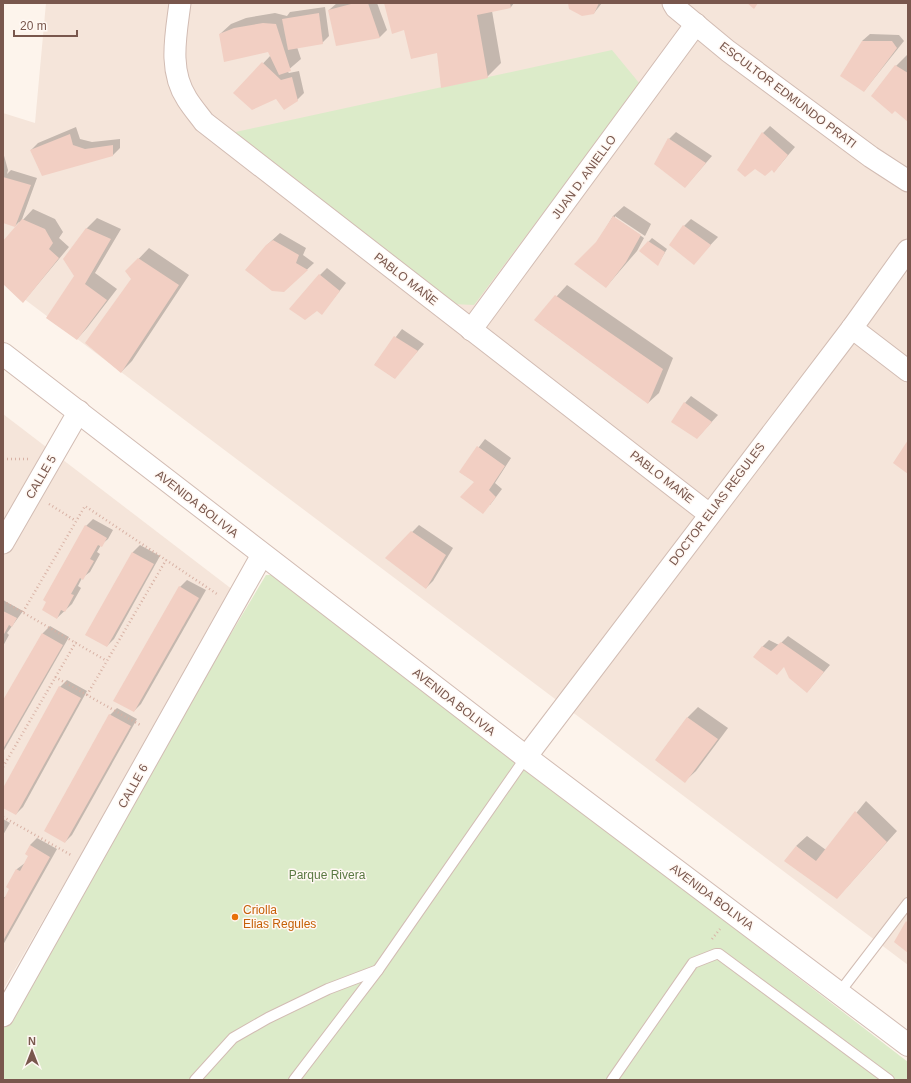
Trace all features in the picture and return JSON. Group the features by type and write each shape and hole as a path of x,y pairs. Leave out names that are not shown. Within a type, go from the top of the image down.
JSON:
{"street":[{"name":"PABLO MAÑE","path":"180,3 174,50 178,79 186,99 204,122 709,514"},
{"name":"ESCULTOR EDMUNDO PRATI","path":"673,3 676,8 746,65 871,157 908,181"},
{"name":"JUAN D. ANIELLO","path":"471,330 696,24"},
{"name":"DOCTOR ELIAS REGULES","path":"526,757 709,514 852,328 908,250"},
{"path":"852,328 908,371"},
{"name":"AVENIDA BOLIVIA","path":"3,354 79,411 262,555 526,757 908,1045"},
{"name":"CALLE 5","path":"3,543 79,411"},
{"name":"CALLE 6","path":"3,1016 262,555"}],"lane":[{"path":"294,1080 378,970 526,757"},
{"path":"839,993 908,903"},
{"path":"612,1080 693,963 711,955 719,954 889,1080"},
{"path":"195,1080 233,1038 268,1018 328,989 378,970"}],"path":[{"path":"31,494 76,520"},
{"path":"23,612 85,506 218,595"},
{"path":"87,695 166,560"},
{"path":"3,601 107,660"},
{"path":"3,767 76,642"},
{"path":"55,677 148,730"},
{"path":"3,817 74,857"}],"shaded area":[{"path":"46,3 908,3 908,965 3,283 3,113 35,123"},
{"path":"3,414 233,590 3,990"}],"green space":[{"path":"612,50 640,84 474,305 452,304 231,133"},
{"name":"Parque Rivera","path":"266,575 273,575 284,582 908,1062 908,1080 3,1080 3,1024 109,838"}],"building":[{"path":"355,3 368,3 380,38 336,46 328,10"},
{"path":"384,3 510,3 511,8 477,15 488,78 441,88 437,53 411,59 404,30 392,34"},
{"path":"568,3 599,3 594,14 582,16 569,9"},
{"path":"747,3 758,3 754,9"},
{"path":"319,13 323,44 288,50 282,19"},
{"path":"263,23 276,24 291,71 279,75 268,52 224,62 219,34 234,28"},
{"path":"862,41 892,41 897,48 864,92 840,76"},
{"path":"262,62 281,80 292,77 298,101 284,110 276,99 252,110 233,93"},
{"path":"895,65 908,73 908,122 895,111 892,114 871,96"},
{"path":"762,132 788,155 774,173 772,170 765,176 755,169 745,177 737,170"},
{"path":"70,134 73,145 85,149 113,145 113,156 42,176 30,150"},
{"path":"668,138 706,163 685,188 654,164"},
{"path":"3,177 31,185 15,227 3,223"},
{"path":"613,216 641,235 626,262 606,288 574,264 596,242"},
{"path":"22,219 45,229 53,243 49,249 59,258 23,303 3,284 3,241"},
{"path":"683,225 711,245 694,265 669,245"},
{"path":"86,228 111,239 85,284 107,300 77,340 46,318 74,276 63,259"},
{"path":"273,240 299,255 296,263 308,270 284,292 272,291 245,270 266,245"},
{"path":"648,241 665,252 658,266 639,251"},
{"path":"138,258 179,285 121,373 85,343 131,279 125,271"},
{"path":"319,274 340,291 322,315 317,311 305,320 289,309"},
{"path":"555,295 663,369 648,404 534,320"},
{"path":"394,336 418,351 395,379 374,365"},
{"path":"684,402 712,422 697,439 671,422"},
{"path":"908,440 908,474 893,463"},
{"path":"477,446 505,466 489,490 496,497 483,514 460,497 474,482 459,472"},
{"path":"85,525 107,538 102,547 98,545 90,559 94,561 83,580 80,578 71,594 74,595 65,612 61,610 57,619 42,610 46,602 43,600"},
{"path":"411,531 446,555 426,589 385,558"},
{"path":"132,552 154,564 107,647 85,635"},
{"path":"179,586 199,598 134,712 113,701"},
{"path":"3,611 17,618 12,627 9,625 3,636"},
{"path":"42,633 63,645 3,749 3,700"},
{"path":"781,642 824,672 807,693 789,678 784,667 777,675 753,657 762,646 771,651"},
{"path":"59,686 81,698 16,815 3,808 3,788"},
{"path":"109,714 131,726 65,843 44,831"},
{"path":"687,717 718,739 685,783 655,760"},
{"path":"855,811 887,842 837,899 784,861 796,846 816,861"},
{"path":"30,845 50,857 3,941 3,901 9,889 6,887 16,869 20,871 28,856 25,854"},
{"path":"906,921 908,923 908,953 894,942"}],"place":[{"name":"Criolla Elias Regules","path":"235,917"}]}
